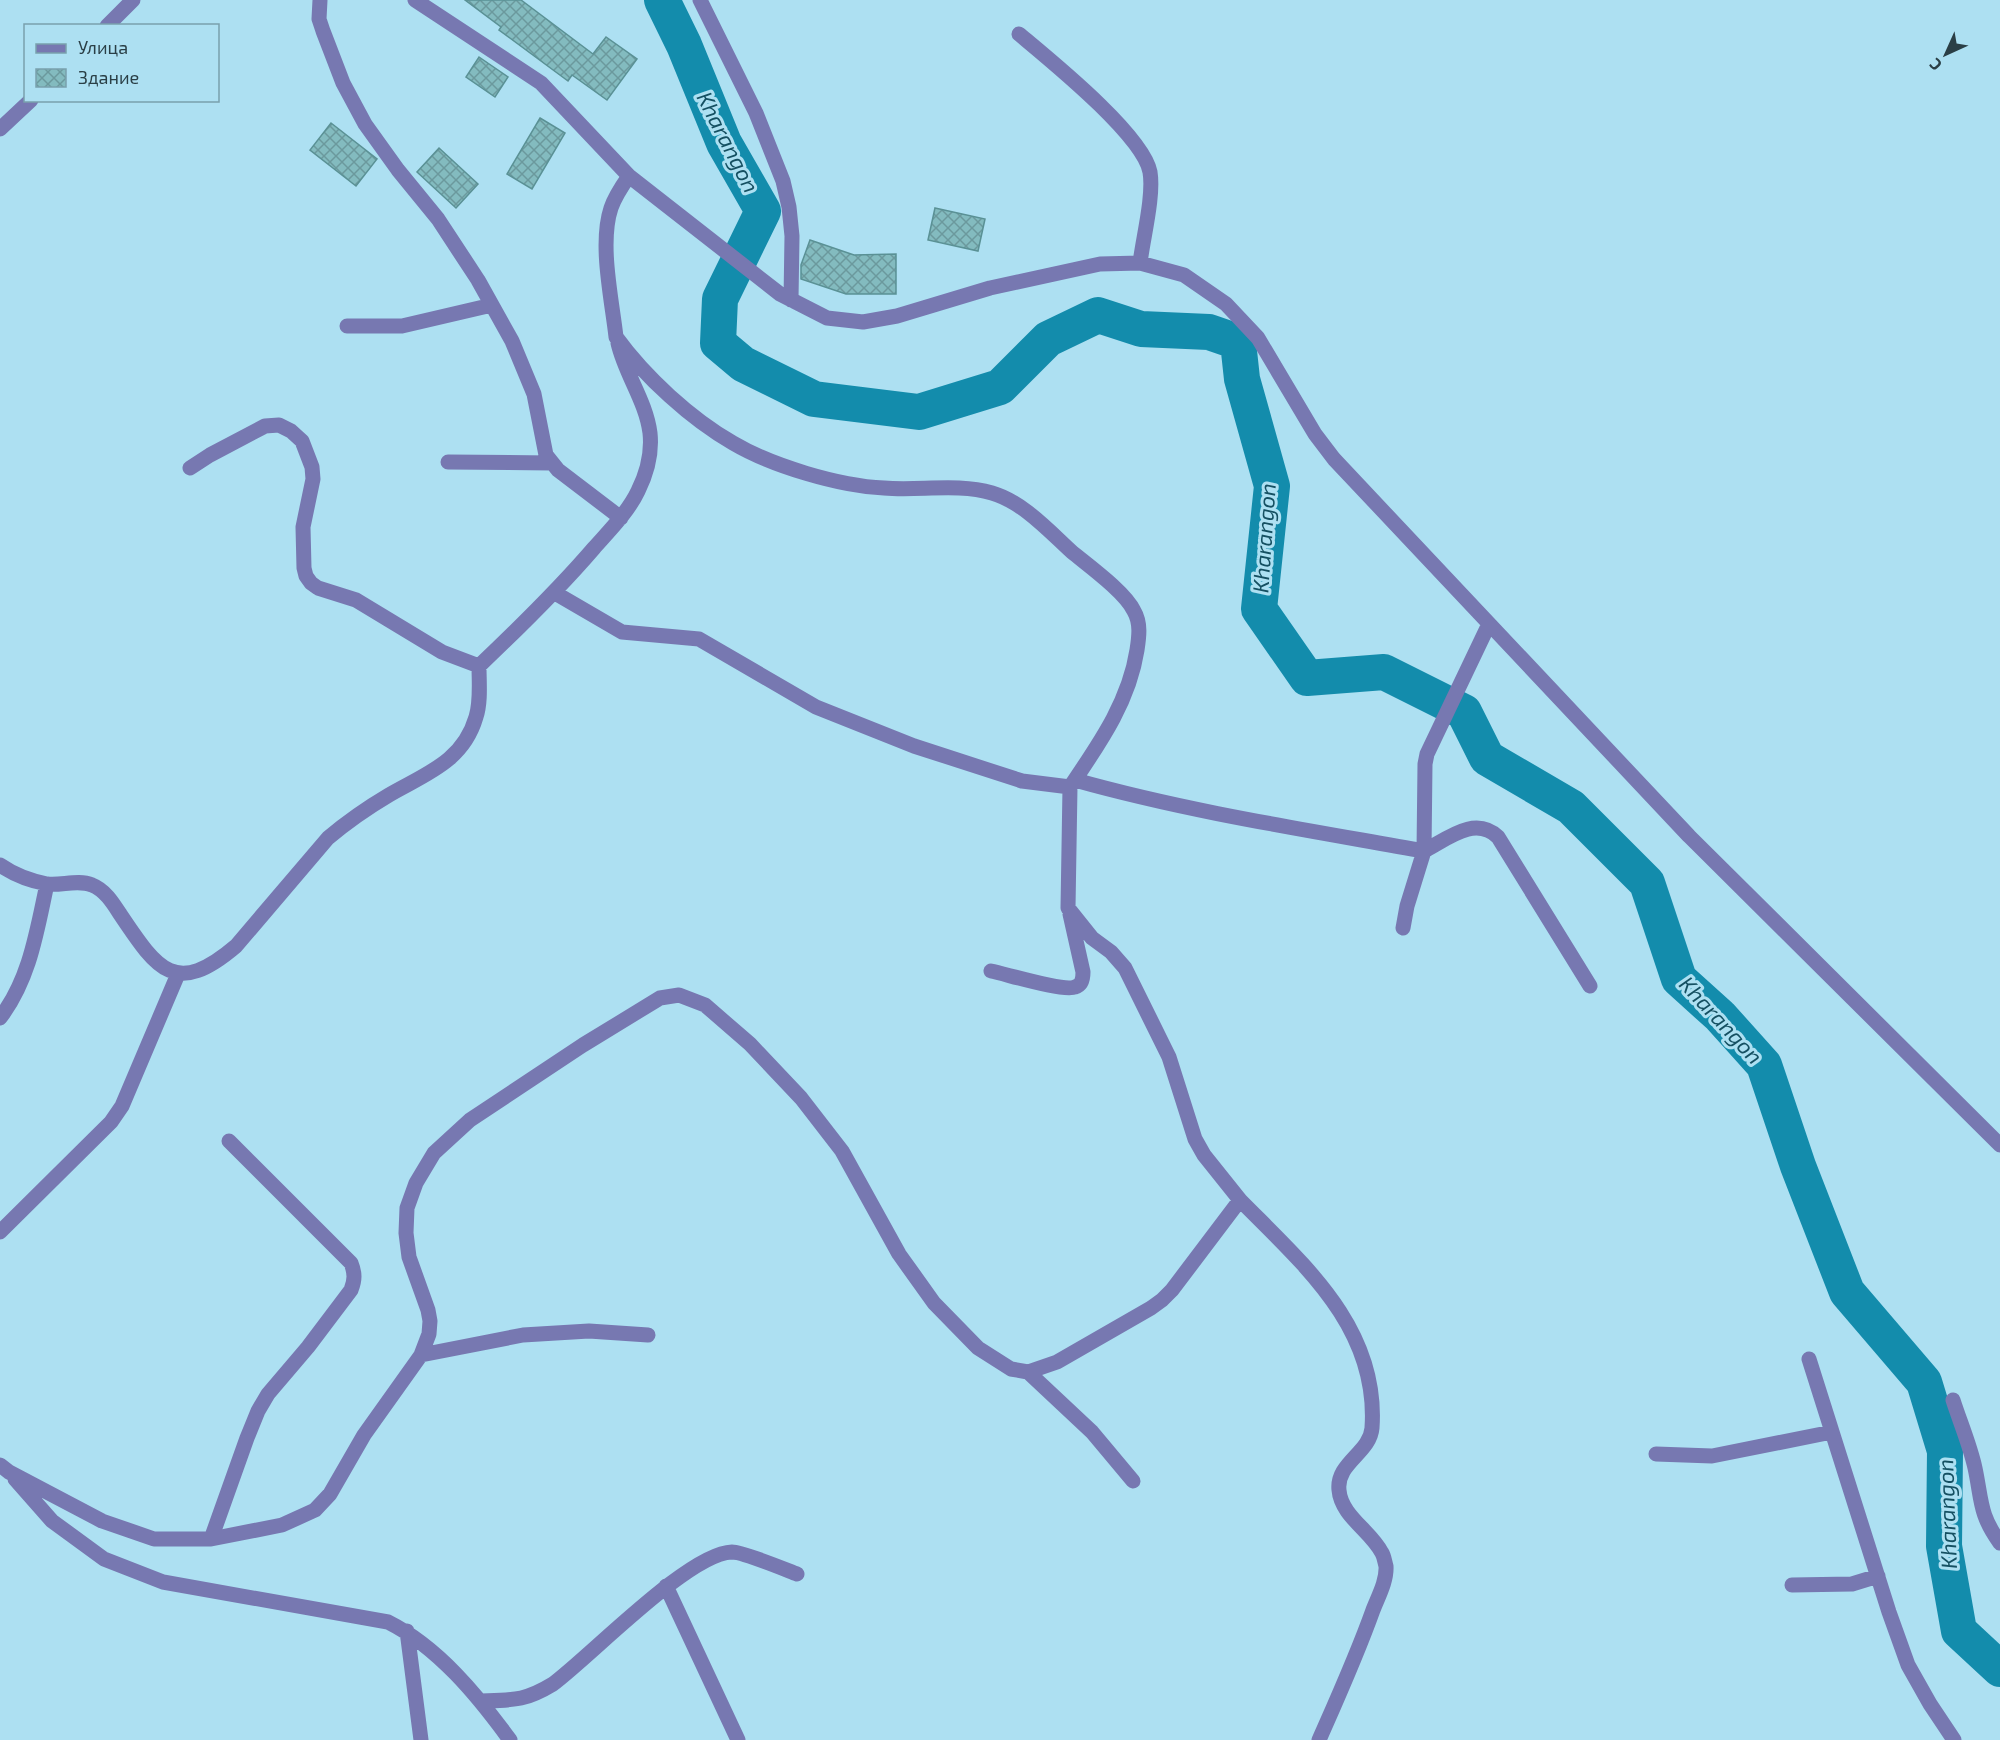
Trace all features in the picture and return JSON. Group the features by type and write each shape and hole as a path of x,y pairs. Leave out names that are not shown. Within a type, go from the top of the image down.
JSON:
{"street":[{"path":"110,24 133,0"},
{"path":"320,0 319,19 352,102 398,170 438,219 478,280 512,341 534,394 544,447 551,463 621,518"},
{"path":"415,0 541,83 629,176 785,297 827,318 863,322 897,316 990,288 1100,264 1140,263 1184,275 1226,304 1258,338 1315,434 1334,459 1689,836 2000,1145"},
{"path":"700,0 756,113 783,181 792,236 785,297"},
{"path":"1019,34 1069,76 1129,135 1143,157 1150,172 1150,193 1140,263"},
{"path":"0,129 30,102"},
{"path":"0,865 24,877 47,884 80,882 92,884 102,890 153,961 165,970 178,974 204,969 236,946 328,838 346,823 390,794 429,775 459,748 471,730 477,715 479,666 555,593 621,518 638,492 645,474 651,442 650,431 643,407 621,358 616,337 606,239 611,207 629,176"},
{"path":"347,326 402,326 492,305"},
{"path":"616,337 665,391 700,422 734,444 785,466 846,483 883,488 972,490 1007,498 1041,524 1128,601 1138,618 1139,628 1134,672 1123,703 1073,783 1068,908 1083,979 1080,984 1068,989 991,971"},
{"path":"190,468 265,426 279,425 291,431 302,441 312,467 313,479 303,527 304,568 311,583 318,588 356,600 442,652 479,666"},
{"path":"448,462 551,463"},
{"path":"555,593 622,632 699,639 816,708 914,746 1022,781 1073,783 1197,809 1424,851 1468,828 1483,827 1498,837 1590,986"},
{"path":"1403,928 1407,906 1424,851 1425,764 1432,742 1489,624"},
{"path":"0,1018 22,981 33,949 47,884"},
{"path":"1068,908 1084,929 1111,952 1125,968 1169,1057 1195,1139 1204,1155 1240,1200 1317,1279 1337,1305 1355,1339 1371,1385 1372,1430 1370,1438 1344,1468 1339,1479 1339,1491 1343,1505 1383,1554 1386,1567 1383,1582 1355,1661 1319,1740"},
{"path":"0,1232 111,1122 122,1106 178,974"},
{"path":"4,1468 102,1521 154,1539 211,1539 282,1525 315,1510 330,1494 364,1435 421,1355 429,1334 428,1310 409,1257 406,1233 408,1208 416,1183 434,1153 470,1120 583,1045 660,998 679,995 705,1005 750,1044 801,1098 842,1151 899,1254 934,1303 978,1347 1011,1369 1028,1372 1057,1362 1162,1300 1240,1200"},
{"path":"211,1539 258,1411 275,1385 308,1347 351,1290 354,1281 351,1263 229,1141"},
{"path":"421,1355 523,1335 589,1331 648,1335"},
{"path":"1809,1359 1908,1665 1954,1740"},
{"path":"1028,1372 1092,1432 1133,1481"},
{"path":"1953,1400 1975,1467 1979,1499 1988,1526 2000,1543"},
{"path":"1656,1454 1712,1455 1832,1432"},
{"path":"4,1468 52,1521 104,1559 163,1582 388,1622 407,1631 423,1642 481,1701 510,1740"},
{"path":"481,1701 515,1700 533,1696 553,1684 666,1586 708,1560 732,1552 797,1574"},
{"path":"1792,1585 1852,1584 1878,1576"},
{"path":"666,1586 738,1740"},
{"path":"407,1631 421,1740"}],"building":[{"path":"465,0 521,0 593,54 606,37 637,59 607,100 572,75 568,81 499,30 501,27"},
{"path":"479,57 508,77 495,97 466,77"},
{"path":"540,118 565,133 532,189 507,174"},
{"path":"331,123 377,159 356,186 310,150"},
{"path":"439,148 478,184 456,208 417,172"},
{"path":"935,208 985,219 978,251 928,240"},
{"path":"810,240 854,255 896,254 896,294 846,294 801,279 801,265"}],"waterway":[{"name":"Kharangon","path":"662,0 684,45 724,143 763,211 720,299 718,343 743,364 814,399 919,412 1000,387 1048,339 1098,315 1141,329 1209,332 1238,342 1242,379 1272,486 1259,609 1307,678 1384,672 1464,712 1487,758 1571,807 1647,883 1679,979 1720,1016 1764,1065 1798,1166 1847,1292 1924,1382 1945,1451 1944,1546 1959,1631 2000,1669"}]}
